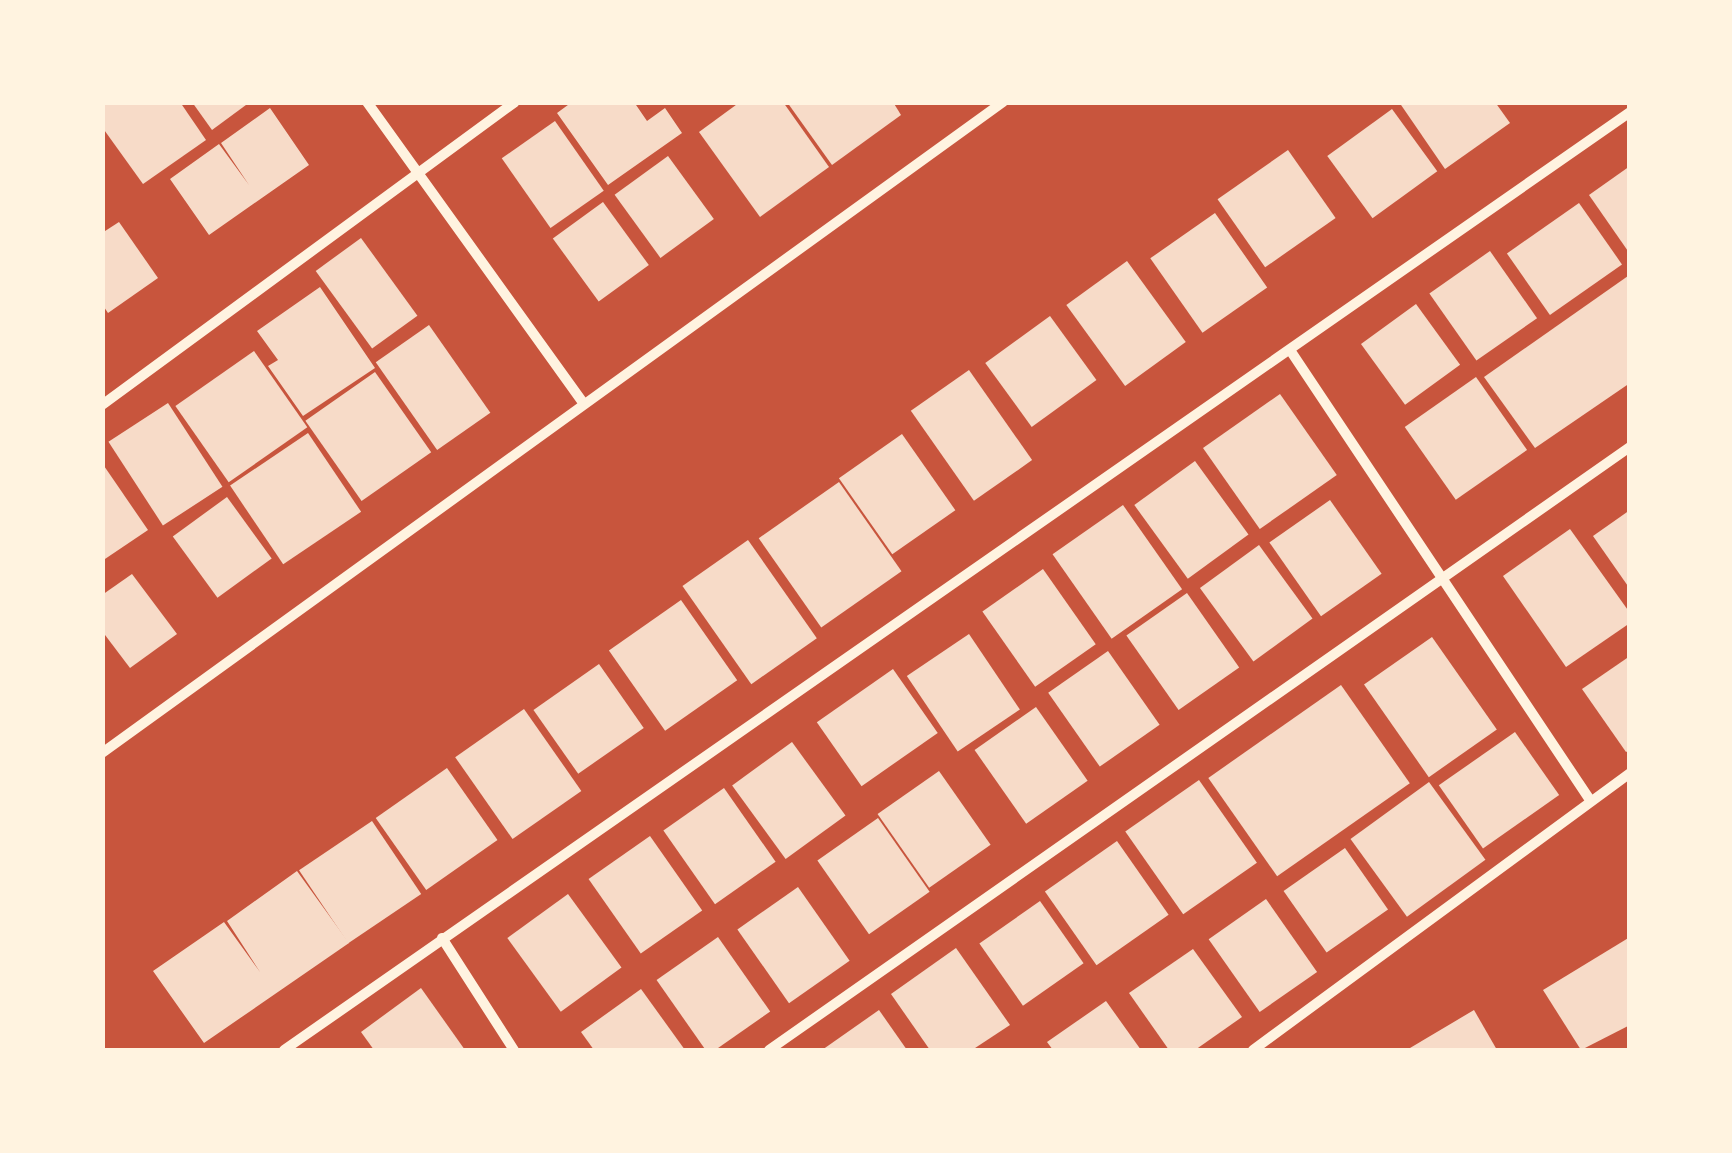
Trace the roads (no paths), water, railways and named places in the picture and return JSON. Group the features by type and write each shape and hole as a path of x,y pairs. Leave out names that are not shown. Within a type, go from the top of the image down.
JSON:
{"street":[{"path":"367,102 583,403"},
{"path":"102,405 514,102"},
{"path":"102,753 1004,102"},
{"path":"284,1050 1630,112"},
{"path":"1290,350 1590,800"},
{"path":"769,1050 1630,447"},
{"path":"1253,1050 1630,773"},
{"path":"442,938 514,1050"}]}
